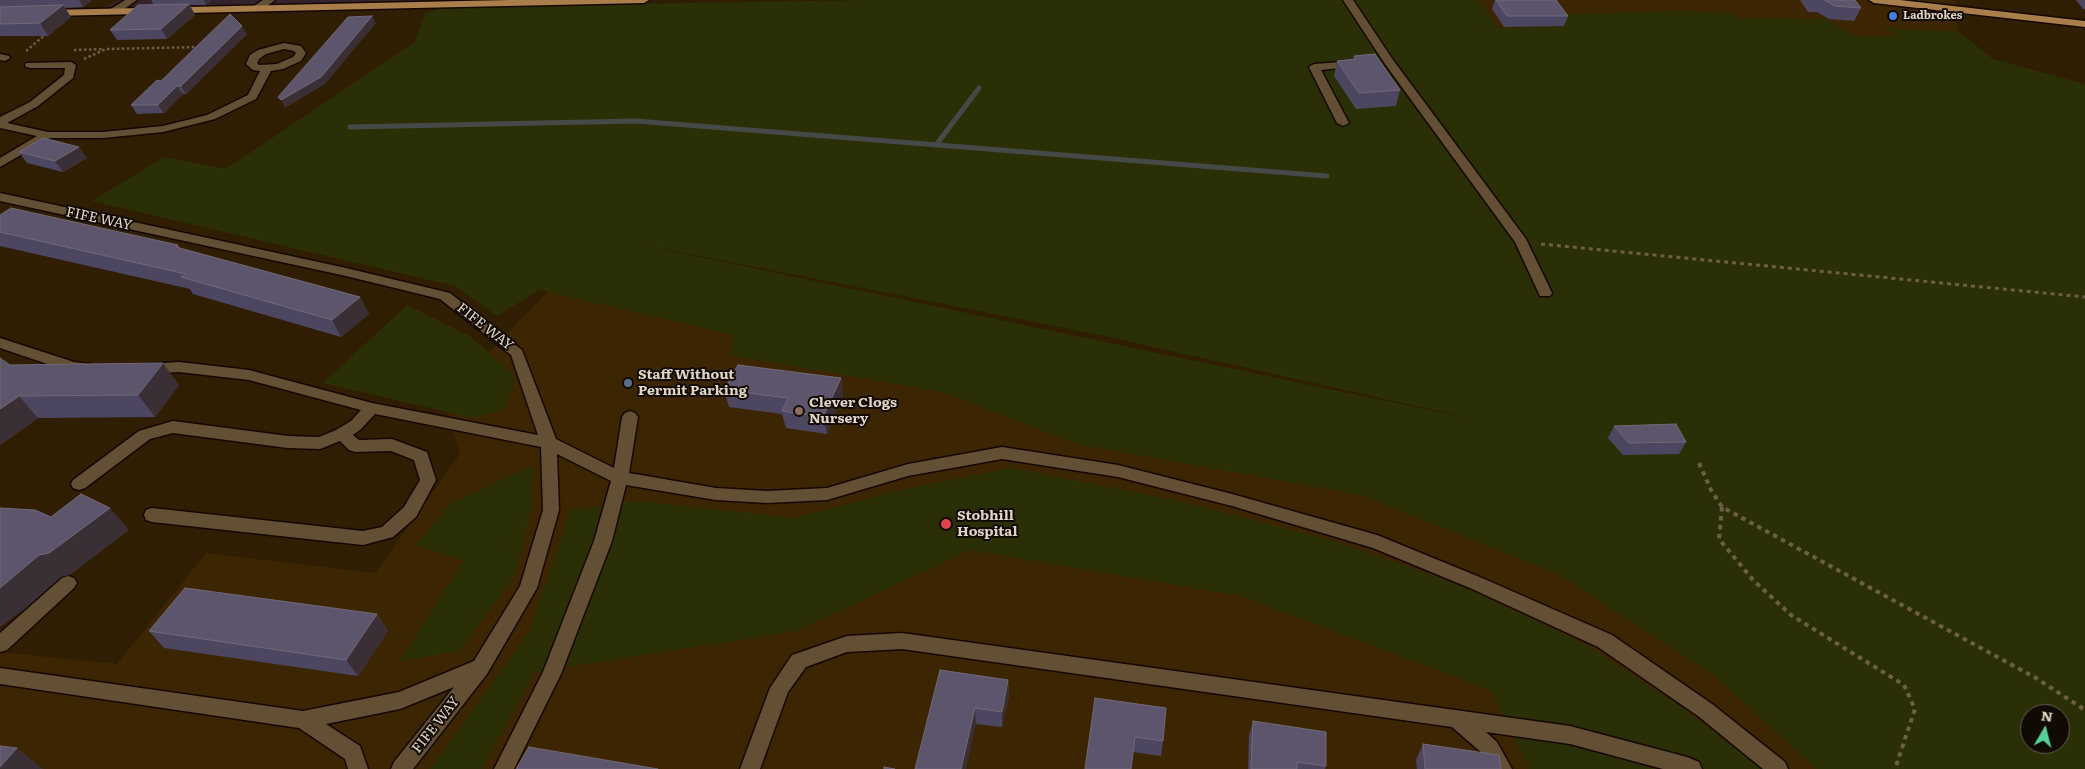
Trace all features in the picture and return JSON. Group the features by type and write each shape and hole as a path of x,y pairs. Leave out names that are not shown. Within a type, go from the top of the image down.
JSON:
{"main road":[{"path":"36,14 453,2 644,0"},
{"path":"1874,0 2085,24"}],"street":[{"path":"113,12 132,0"},
{"path":"258,8 270,0"},
{"path":"1348,0 1380,63 1521,242 1546,293"},
{"path":"1343,122 1314,67 1380,63"},
{"path":"0,124 34,104 69,76 71,65 30,65"},
{"path":"0,124 48,135 103,135 163,129 211,117 252,97 267,68"},
{"path":"0,163 48,135"},
{"name":"FIFE WAY","path":"0,197 346,272 445,296 517,353 548,443 551,510 528,588 480,668 401,769"},
{"path":"0,343 74,367 98,369"},
{"path":"133,369 179,367 249,375 372,408 548,443 620,478 708,493 767,497 828,494 908,470 1002,453 1118,471 1232,500 1377,542 1476,583 1605,641 1705,710 1778,769"},
{"path":"80,484 145,435 173,427 288,442 320,442 342,434 356,424 372,408"},
{"path":"504,769 552,674 603,541 620,478 630,416"},
{"path":"152,515 362,538 387,532 410,512 428,480 421,456 392,445 355,446 342,434"},
{"path":"0,644 68,583"},
{"path":"750,769 780,688 799,661 847,644 902,641 1456,718 1570,736 1687,766 1692,769"},
{"path":"0,676 303,720 400,700 480,668"},
{"path":"1456,718 1490,748 1502,769"},
{"path":"303,720 353,753 358,769"}],"path":[{"path":"26,51 72,13"},
{"path":"71,65 106,49 205,46"},
{"path":"1521,242 2085,297"},
{"path":"1699,463 1710,490 1722,507 2036,678 2085,710"},
{"path":"1722,507 1719,539 1753,580 1791,616 1904,686 1915,709 1895,769"}],"shaded area":[{"path":"118,0 435,0 103,9"},
{"path":"1479,0 1953,0 1957,3 1954,15 1958,31 1901,30 1884,27 1900,37 1855,36 1826,19 1740,18 1728,13 1682,11 1565,14 1564,27 1498,28"},
{"name":"Stobhill Hospital","path":"551,289 1415,494 1736,637 1895,769 0,769 0,652 117,664 206,553 375,573 460,454 444,398"}],"green space":[{"path":"869,0 1479,0 1498,28 1563,27 1557,17 1565,14 1682,11 1728,13 1740,18 1826,19 1855,36 1899,36 1883,27 1901,30 1958,31 1993,59 2085,84 2085,769 1817,769 1713,675 1560,575 1361,495 1076,444 947,393 730,355 734,335 539,290 497,316 455,286 92,201 164,157 226,169 415,42 425,13 448,7","holes":["619,240 1100,335 1483,421"]},
{"path":"407,305 471,337 515,376 505,409 473,418 323,383"},
{"path":"533,465 531,509 515,575 460,651 400,661 464,560 416,545 450,504"},
{"path":"1011,468 1180,501 1338,542 1467,588 1587,645 1681,707 1763,769 1529,769 1490,690 1241,596 970,550 797,631 534,672 482,769 430,769 530,631 571,510 639,501 795,518 904,489"}],"building":[{"path":"1496,0 1556,0 1568,16 1507,16"},
{"path":"1824,0 1855,0 1861,8 1835,6"},
{"path":"189,4 161,29 110,30 138,5"},
{"path":"63,5 40,23 0,24 0,7"},
{"path":"230,14 242,26 181,86 177,86 158,105 131,105 157,80 161,81"},
{"path":"372,16 321,77 281,100 278,97 348,17"},
{"path":"1375,54 1400,90 1359,93 1337,61 1356,59 1354,56"},
{"path":"43,138 79,147 55,161 19,152"},
{"path":"11,208 178,245 176,247 360,297 332,320 181,277 186,274 0,232 0,215"},
{"path":"0,358 10,365 163,363 138,395 19,396 0,409"},
{"path":"738,365 841,378 823,417 782,411 788,398 724,390"},
{"path":"1676,424 1686,442 1629,443 1614,426"},
{"path":"81,494 110,508 49,553 39,555 0,588 0,508 35,510 51,517"},
{"path":"185,588 377,614 346,660 149,631"},
{"path":"940,670 1008,680 1002,712 975,708 961,769 915,769"},
{"path":"1095,698 1166,708 1163,741 1135,737 1131,769 1085,769"},
{"path":"1253,721 1326,732 1326,766 1297,762 1297,769 1251,769"},
{"path":"1423,744 1499,755 1501,769 1425,769"},
{"path":"0,746 17,748 0,767"},
{"path":"529,747 658,769 516,769"}],"waterway":[{"path":"936,145 979,88"},
{"path":"350,127 636,121 936,145"},
{"path":"936,145 1327,176"}],"place":[{"name":"Ladbrokes","path":"1893,16"},
{"name":"Staff Without Permit Parking","path":"628,383"},
{"name":"Clever Clogs Nursery","path":"799,411"},
{"name":"Stobhill Hospital","path":"946,524"}]}
